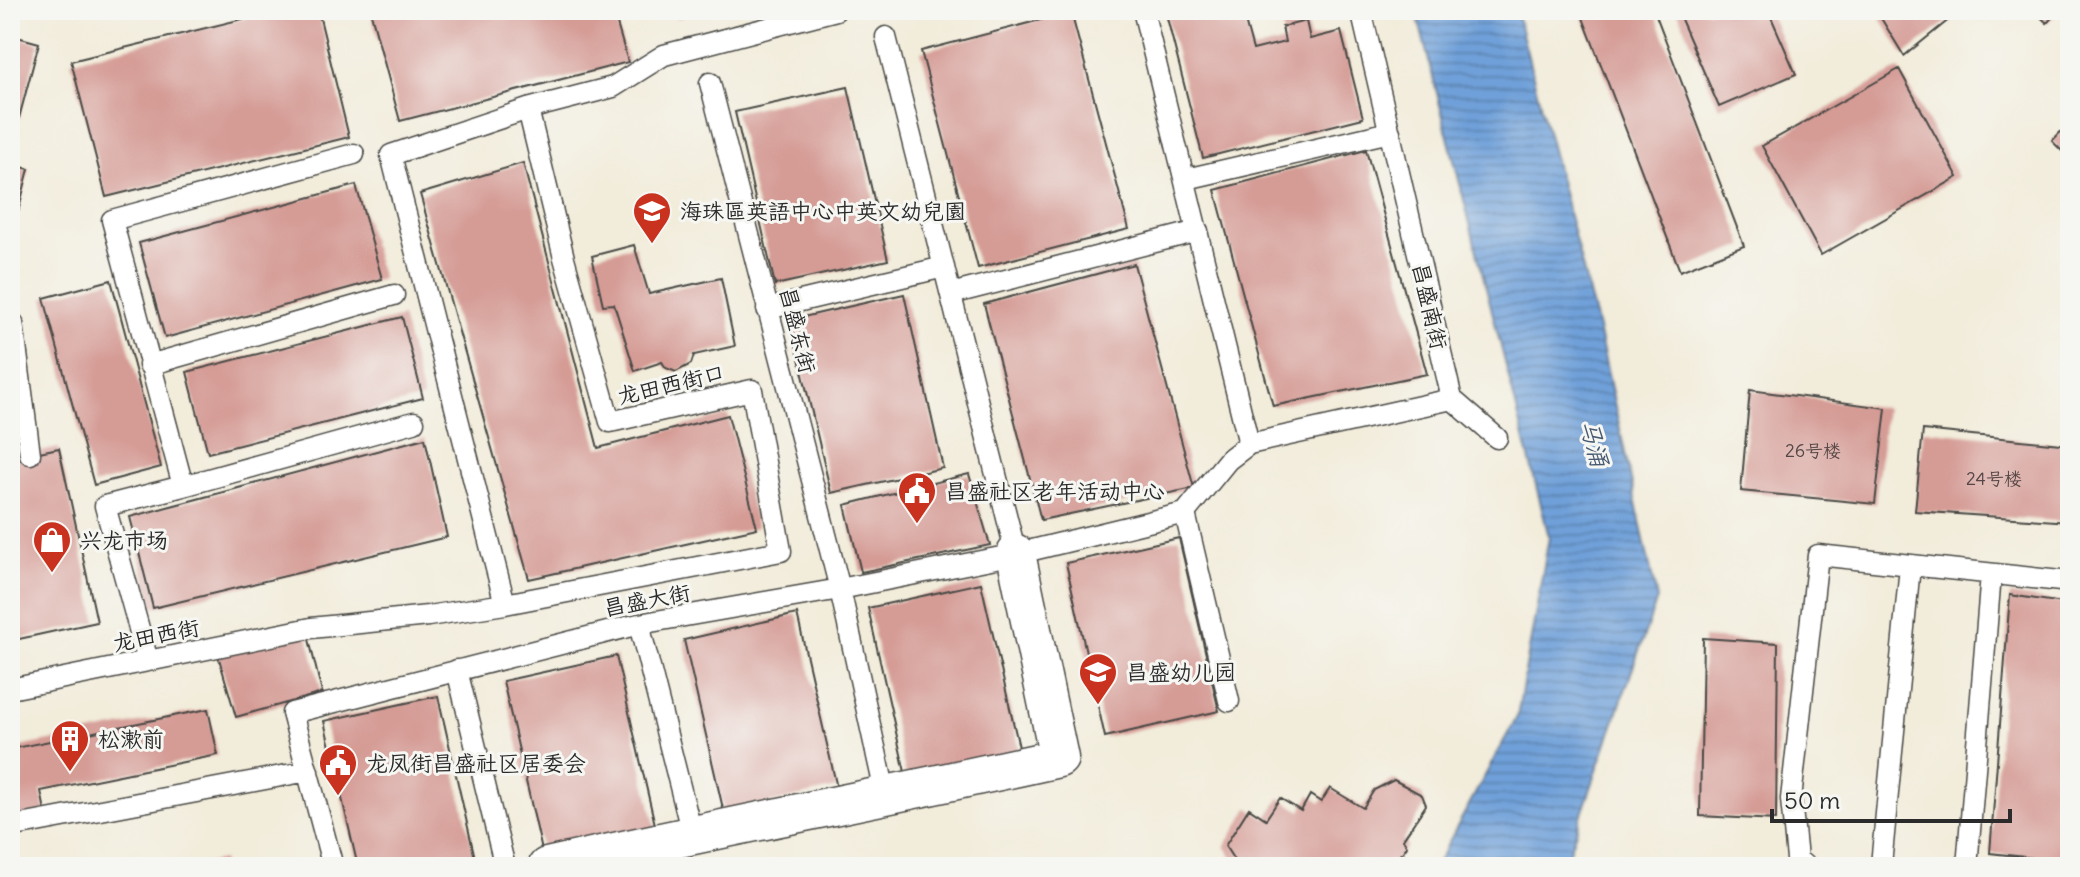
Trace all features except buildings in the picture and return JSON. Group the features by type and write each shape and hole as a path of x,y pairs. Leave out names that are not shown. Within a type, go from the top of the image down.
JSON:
{"street":[{"path":"547,867 1059,758 1016,554"}],"lane":[{"path":"505,604 391,155 528,109 613,87 664,55 836,10"},
{"path":"1143,10 1249,444"},
{"name":"昌盛南街","path":"1361,10 1452,399"},
{"path":"886,37 1016,554 1185,513 1228,460 1249,444 1452,399 1497,438"},
{"name":"昌盛东街","path":"710,83 840,589 886,797"},
{"name":"龙田西街口","path":"311,628 428,616 505,604 781,551 752,390 610,422 564,258 528,109"},
{"path":"1186,179 1390,132"},
{"path":"183,486 112,220 354,154"},
{"path":"951,294 1198,231"},
{"path":"767,309 944,267"},
{"path":"149,365 394,295"},
{"path":"10,324 13,323 30,454"},
{"path":"148,661 105,506 414,422"},
{"path":"1185,513 1229,701"},
{"name":"昌盛大街","path":"308,771 292,713 639,624 1016,554"},
{"path":"1806,867 1797,859 1791,799 1818,555 2070,582"},
{"path":"1881,865 1910,566"},
{"path":"1967,867 1991,574"},
{"path":"639,624 692,834"},
{"name":"龙田西街","path":"10,689 311,628"},
{"path":"457,670 505,867"},
{"path":"10,827 308,771 333,867"}],"water":[{"name":"马涌","path":"1416,10 1516,10 1597,324 1657,599 1561,867 1435,867 1517,717 1549,537"}],"place":[{"name":"海珠區英語中心中英文幼兒園","path":"652,245"},
{"name":"昌盛社区老年活动中心","path":"917,525"},
{"name":"兴龙市场","path":"52,574"},
{"name":"昌盛幼儿园","path":"1098,706"},
{"name":"松漱前","path":"70,773"},
{"name":"龙凤街昌盛社区居委会","path":"338,797"}]}
